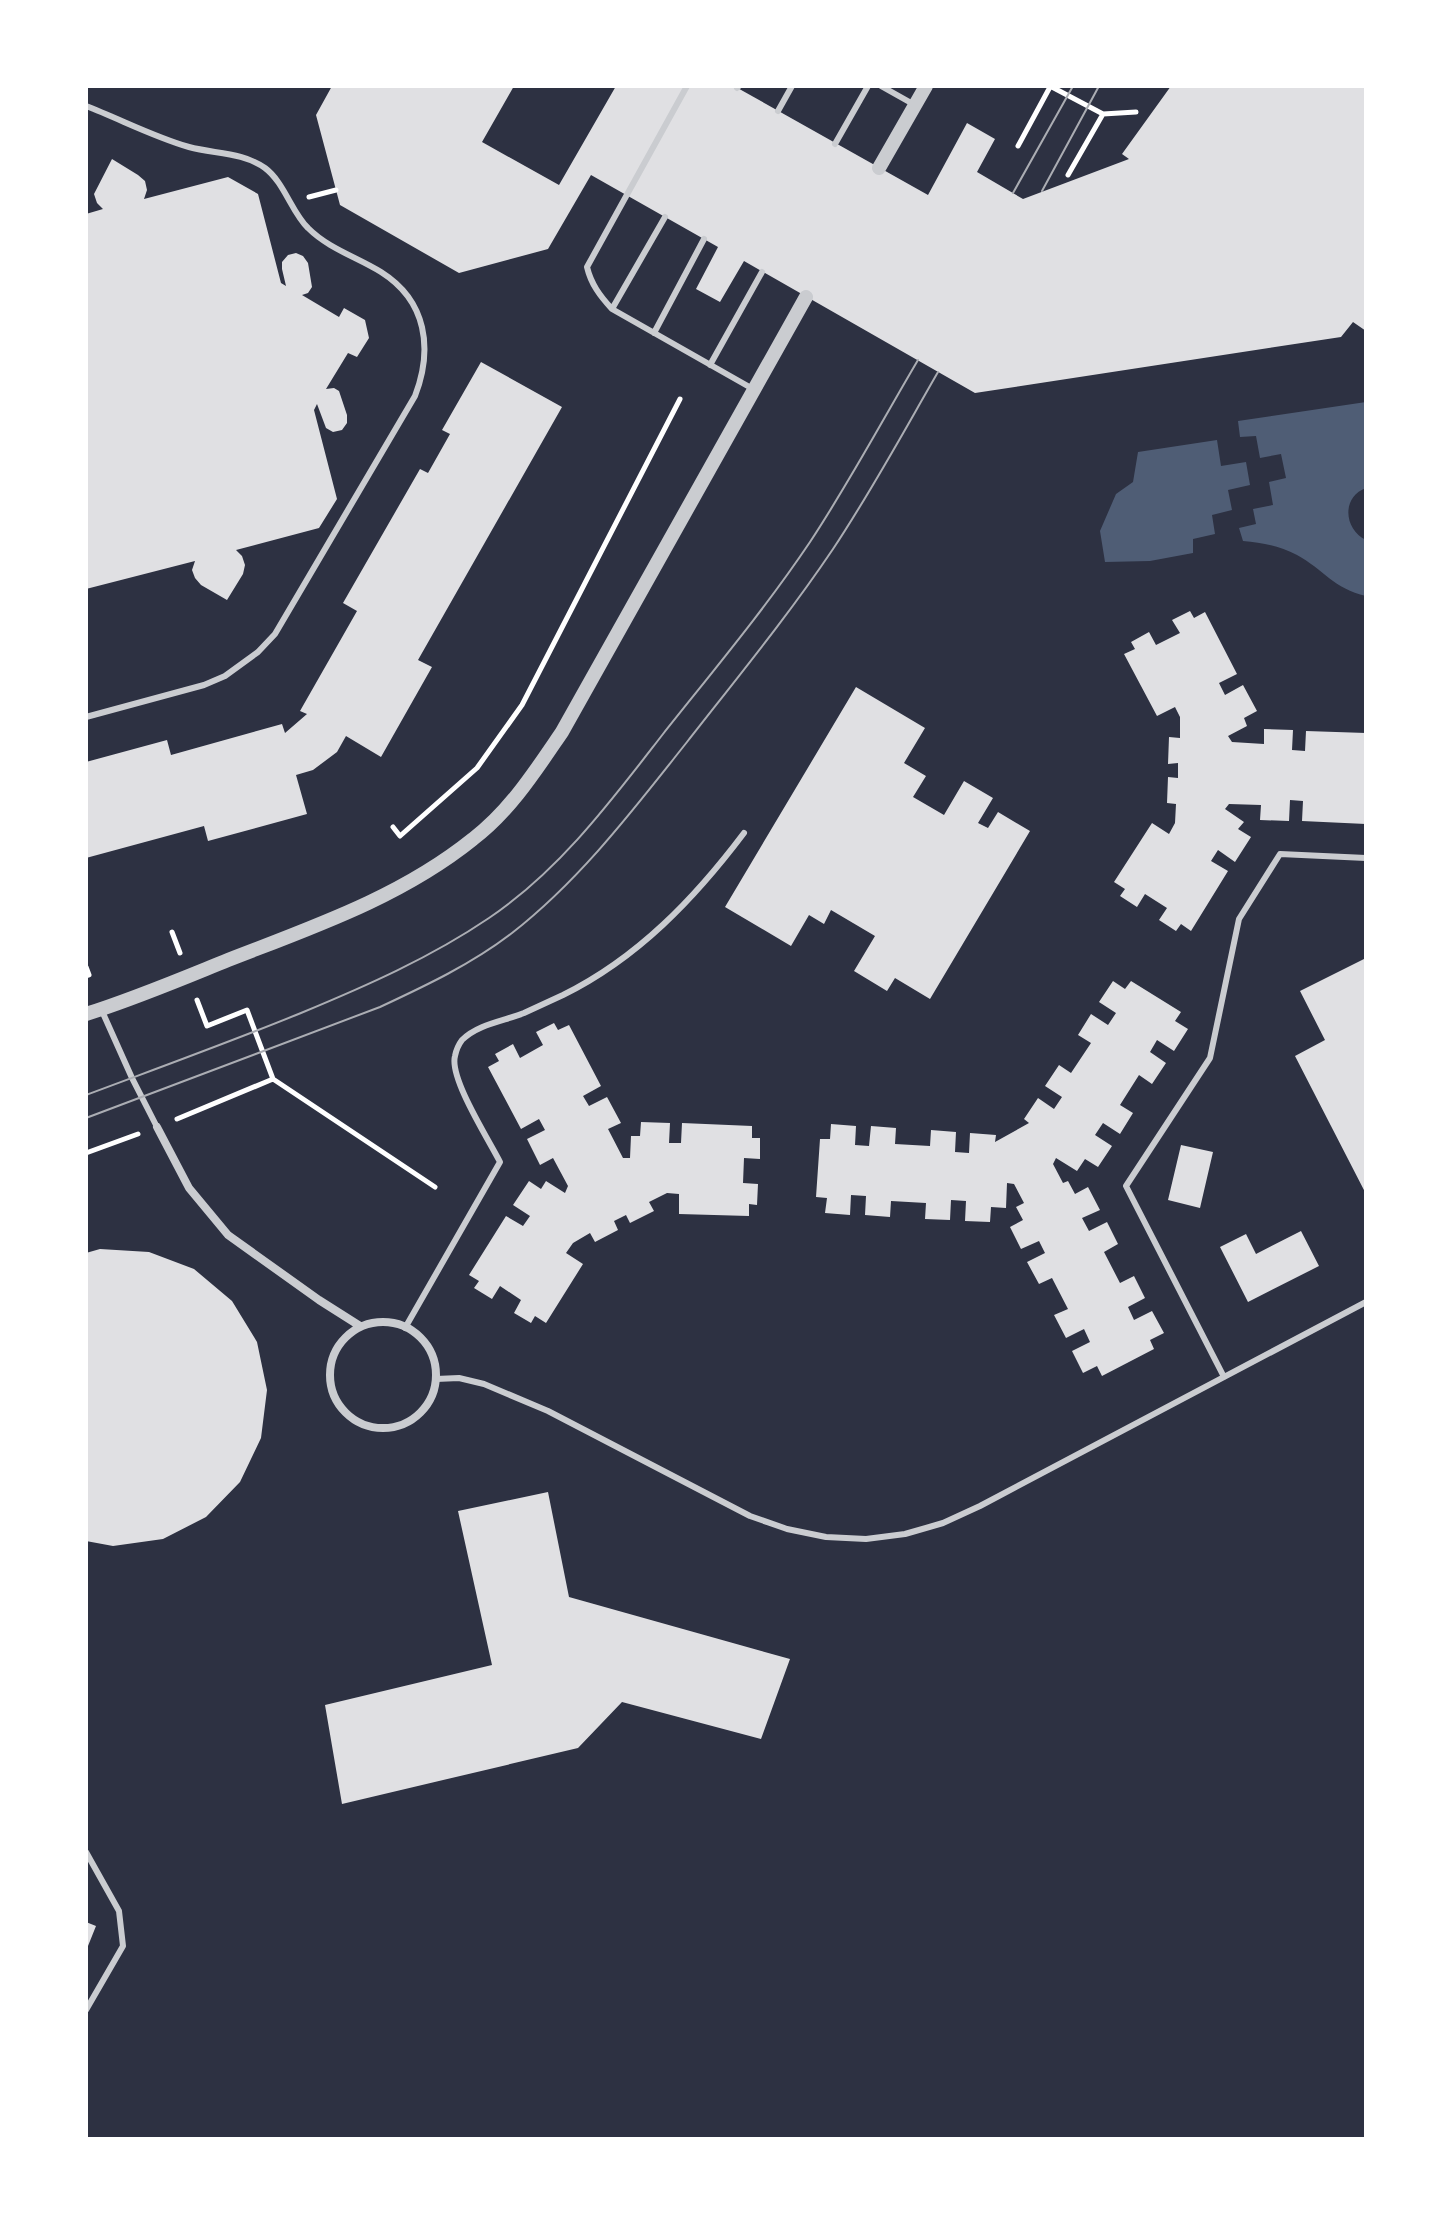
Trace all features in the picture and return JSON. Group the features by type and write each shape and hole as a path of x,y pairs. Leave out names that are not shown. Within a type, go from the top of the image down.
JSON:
{"street":[{"path":"879,168 926,86"},
{"path":"86,1014 359,908 398,888 474,839 504,810 562,732 806,297"},
{"path":"157,1127 189,1188 228,1235 360,1326"},
{"path":"378,1322 396,1324 413,1331 427,1344 435,1361 436,1379 432,1398 422,1412 404,1425 386,1429 367,1427 351,1419 334,1397 329,1370 334,1352 345,1337 360,1326 378,1322"}],"lane":[{"path":"687,86 587,267 590,280 612,309 753,389"},
{"path":"778,111 792,86"},
{"path":"835,144 868,86"},
{"path":"881,86 915,104"},
{"path":"86,106 190,147 234,154 266,169 306,226 332,247 381,272 409,298 424,333 426,354 423,376 415,396 275,634 258,652 225,676 204,685 86,717"},
{"path":"612,309 665,217"},
{"path":"654,333 704,239"},
{"path":"710,365 762,272"},
{"path":"405,1328 500,1162 457,1079 453,1060 461,1041 477,1029 567,993 637,947 683,907 744,833"},
{"path":"1224,1377 1126,1186 1210,1058 1239,919 1280,854 1366,858"},
{"path":"101,1009 157,1127"},
{"path":"436,1379 459,1378 484,1384 548,1411 750,1516 787,1529 826,1537 866,1539 905,1534 943,1523 980,1506 1366,1302"},
{"path":"86,1852 119,1911 123,1946 86,2010"}],"path":[{"path":"1018,146 1050,86 1103,114 1136,112"},
{"path":"1068,175 1103,114"},
{"path":"393,827 400,836 477,768 522,705 680,399"},
{"path":"86,967 88,976"},
{"path":"188,976 207,1026 247,1010 273,1079 435,1187"},
{"path":"86,1153 273,1079"}],"water":[{"path":"1366,402 1366,488 1352,499 1348,514 1353,529 1366,540 1366,596 1345,589 1290,552 1243,541 1239,528 1256,524 1253,509 1273,505 1269,482 1286,478 1281,454 1260,458 1256,436 1240,437 1238,421"},
{"path":"1217,440 1221,466 1246,462 1250,485 1228,490 1232,510 1212,515 1215,534 1193,539 1193,553 1150,561 1105,562 1100,531 1116,494 1133,482 1138,452"}],"building":[{"path":"332,86 514,86 482,142 559,185 616,86 734,86 928,195 967,123 995,139 977,172 1023,199 1129,159 1122,154 1171,86 1366,86 1366,331 1353,322 1341,337 975,393 744,261 720,302 696,289 718,247 591,175 548,249 459,273 340,205 316,115"},
{"path":"112,159 145,181 147,190 144,199 228,177 258,194 281,283 286,286 282,262 288,255 296,253 303,256 308,263 312,287 302,295 339,317 344,308 365,320 369,338 357,357 348,353 326,389 339,391 347,423 342,430 333,432 326,428 317,404 314,410 337,499 319,528 236,550 245,565 227,600 195,578 192,570 195,561 86,589 86,214 103,209 94,194"},
{"path":"481,362 562,407 418,660 432,667 381,757 346,736 337,752 313,770 296,775 307,814 208,841 204,826 86,858 86,762 167,740 171,755 282,724 285,733 307,714 300,711 357,611 343,603 420,469 428,473 450,434 442,430"},
{"path":"1190,611 1194,618 1205,612 1237,674 1219,683 1225,695 1243,685 1257,711 1244,718 1247,726 1228,736 1232,742 1264,744 1264,729 1293,730 1292,750 1305,751 1306,731 1366,733 1366,824 1302,821 1303,801 1290,800 1289,821 1260,820 1261,805 1229,804 1225,809 1244,822 1238,829 1251,837 1235,862 1218,850 1211,861 1228,871 1191,931 1181,924 1176,931 1159,920 1167,908 1145,894 1137,907 1120,896 1125,889 1114,882 1152,823 1169,834 1175,823 1176,804 1167,803 1168,777 1178,778 1178,763 1168,764 1169,737 1180,738 1180,717 1175,707 1157,716 1124,654 1135,649 1131,642 1149,632 1156,645 1180,633 1172,620"},
{"path":"856,687 925,728 904,763 926,776 913,797 944,815 964,781 993,798 978,823 988,828 998,812 1030,831 930,999 895,978 887,991 854,971 875,936 831,910 824,924 809,915 791,946 725,907"},
{"path":"1366,958 1366,1194 1295,1056 1325,1040 1300,991"},
{"path":"1113,981 1125,989 1131,981 1181,1012 1175,1021 1188,1029 1174,1051 1157,1040 1150,1052 1166,1063 1152,1084 1139,1075 1120,1105 1133,1113 1120,1134 1103,1123 1095,1135 1112,1146 1098,1167 1085,1159 1077,1171 1056,1158 1053,1164 1063,1183 1068,1181 1075,1194 1088,1187 1100,1210 1082,1218 1089,1231 1107,1222 1118,1244 1104,1252 1120,1283 1134,1276 1145,1298 1128,1307 1134,1320 1152,1311 1164,1333 1150,1340 1154,1349 1102,1376 1097,1366 1083,1373 1072,1351 1090,1342 1084,1329 1066,1338 1054,1315 1068,1309 1052,1278 1039,1284 1027,1262 1045,1253 1039,1241 1021,1249 1010,1227 1023,1220 1016,1207 1024,1203 1014,1184 1007,1183 1006,1208 991,1207 990,1222 965,1221 966,1201 951,1200 950,1220 925,1219 926,1203 891,1201 890,1217 865,1215 866,1196 851,1195 850,1215 825,1213 827,1198 816,1197 820,1139 830,1139 831,1124 856,1126 855,1145 869,1146 871,1126 896,1128 895,1144 930,1146 931,1130 956,1132 955,1152 969,1153 970,1133 996,1135 995,1142 1029,1123 1024,1119 1038,1098 1054,1109 1062,1097 1045,1086 1059,1065 1071,1073 1091,1043 1078,1035 1091,1014 1108,1025 1116,1013 1099,1002"},
{"path":"554,1023 558,1030 569,1025 601,1086 583,1096 589,1106 607,1097 621,1123 608,1129 623,1158 630,1158 631,1136 640,1136 641,1122 670,1123 669,1143 681,1143 682,1123 752,1126 752,1138 760,1138 760,1159 744,1158 743,1183 758,1184 757,1205 749,1204 749,1216 679,1214 679,1194 667,1193 649,1202 654,1211 630,1223 626,1215 614,1221 618,1230 595,1242 590,1233 573,1243 566,1253 583,1264 546,1323 535,1316 531,1323 514,1313 521,1300 500,1286 492,1299 474,1288 479,1281 469,1275 506,1216 523,1226 530,1216 513,1205 529,1181 541,1189 546,1181 565,1193 568,1186 553,1158 540,1165 527,1139 545,1130 539,1119 521,1129 488,1067 499,1061 495,1054 513,1044 520,1058 543,1045 536,1032"},
{"path":"1181,1145 1213,1152 1200,1208 1168,1200"},
{"path":"1301,1231 1319,1266 1248,1302 1220,1247 1246,1234 1256,1254"},
{"path":"100,1249 149,1252 194,1269 232,1301 257,1342 267,1390 261,1438 240,1482 206,1517 163,1539 113,1546 86,1541 86,1253"},
{"path":"548,1492 569,1597 790,1659 761,1739 622,1702 578,1748 342,1804 325,1705 492,1665 458,1511"},
{"path":"86,1922 96,1926 86,1951"}],"tram line":[{"path":"1013,193 1073,86"},
{"path":"1042,191 1099,86"},
{"path":"86,1095 274,1024 397,970 489,918 539,878 604,809 775,591 838,497 918,360"},
{"path":"86,1118 380,1007 481,955 537,912 583,867 626,818 798,598 861,506 938,372"}]}
